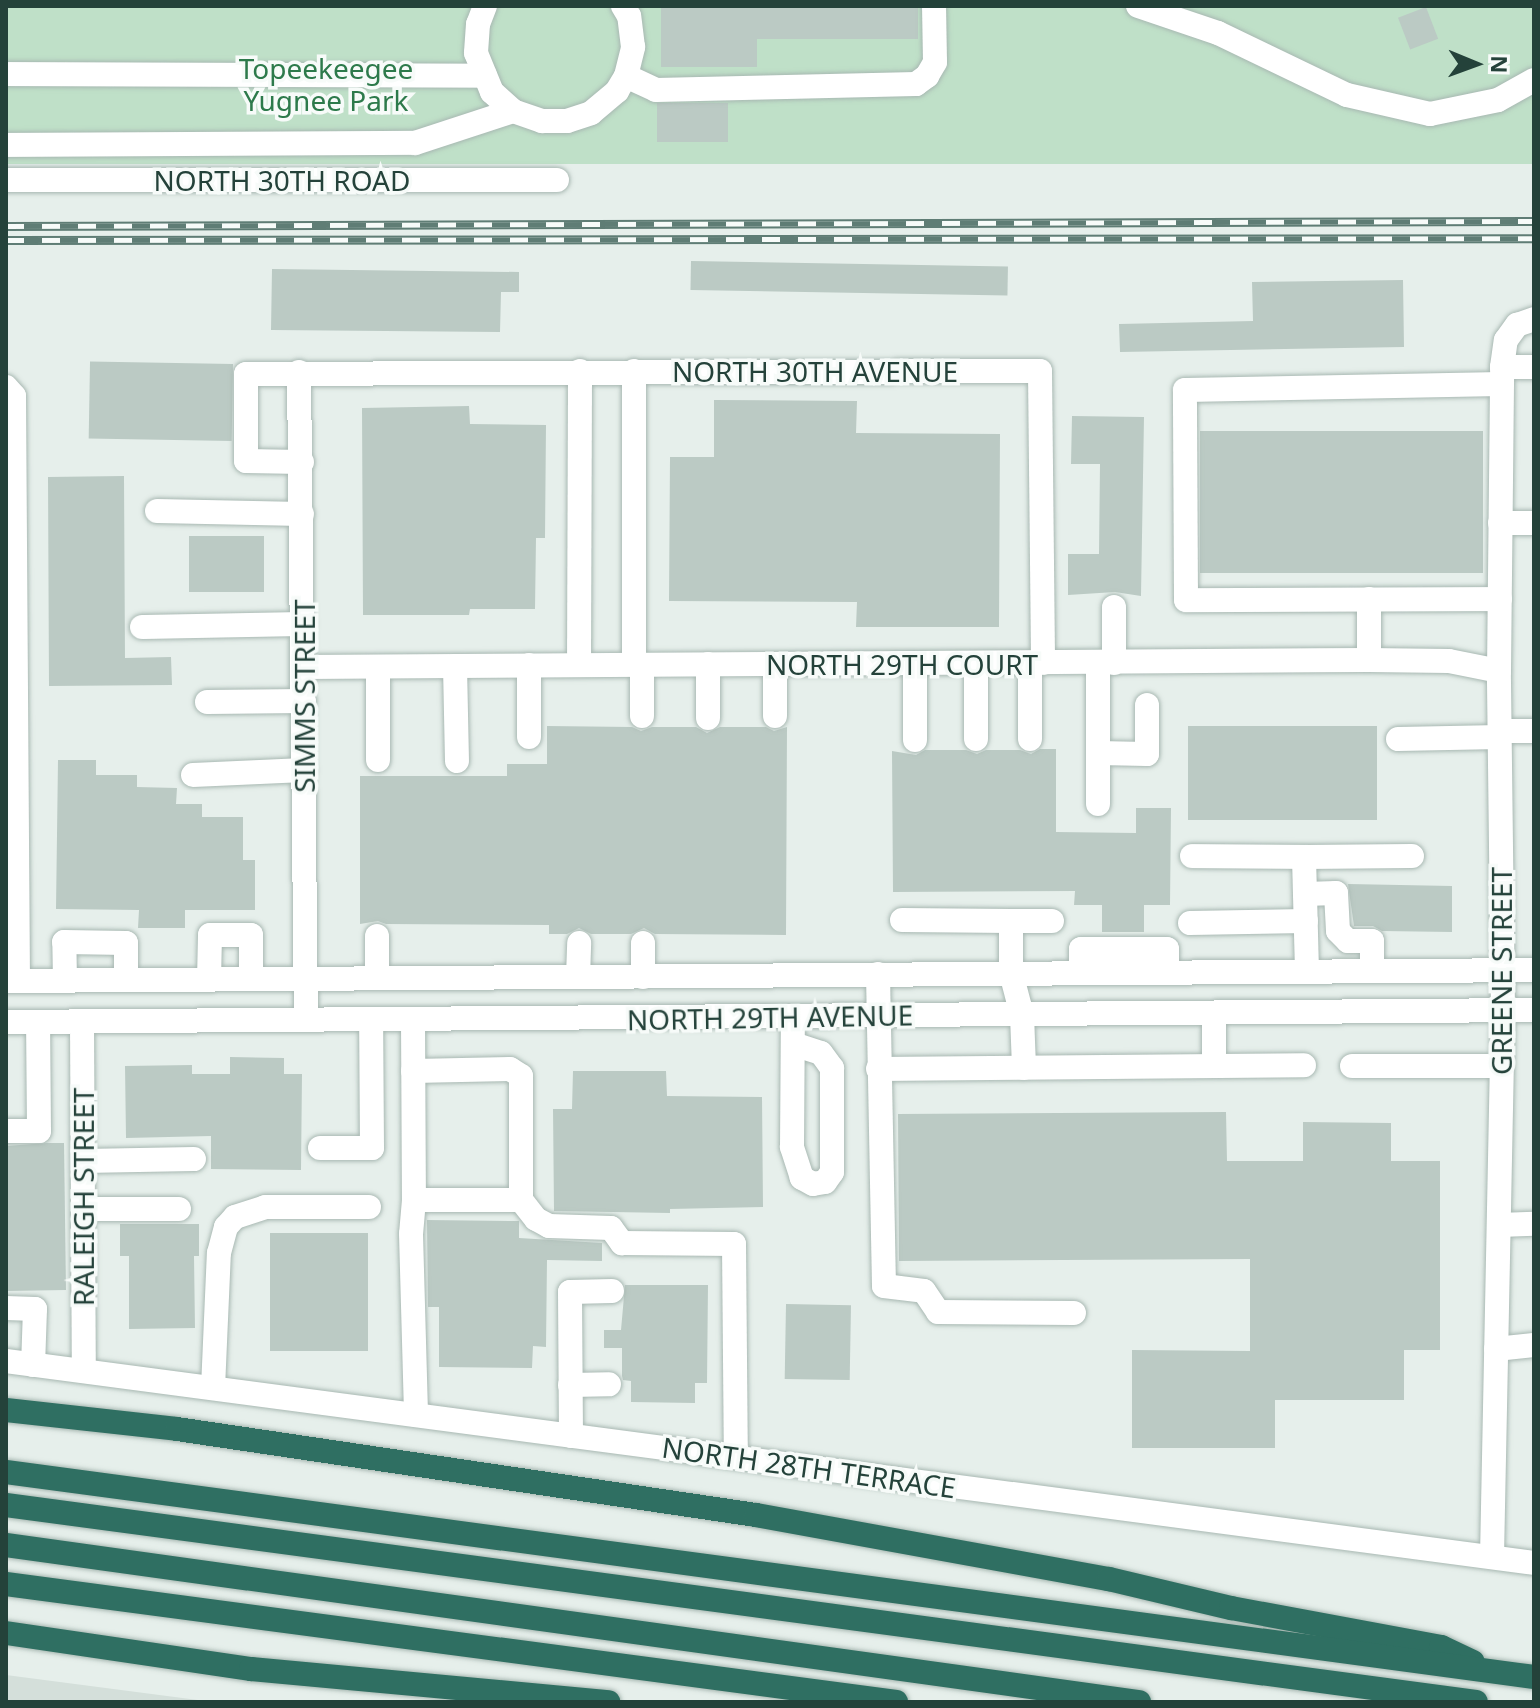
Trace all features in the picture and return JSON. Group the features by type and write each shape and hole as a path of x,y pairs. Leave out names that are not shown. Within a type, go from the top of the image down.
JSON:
{"highway":[{"path":"6,1410 177,1429 756,1515 1109,1579 1231,1608 1441,1647 1493,1672"},
{"path":"6,1472 1534,1677"},
{"path":"6,1505 1476,1702"},
{"path":"6,1545 1139,1702"},
{"path":"6,1584 896,1702"},
{"path":"6,1633 251,1669 608,1702"}],"street":[{"path":"485,6 478,24 476,53 492,92 513,111 542,121 567,121 591,113 617,91 626,76 633,47 629,16 623,6"},
{"path":"626,76 656,90 916,84 927,76 935,62 934,6"},
{"path":"1138,6 1218,33 1347,95 1419,112 1459,110 1498,100 1534,80"},
{"path":"6,74 485,76"},
{"path":"6,145 415,143 513,111"},
{"name":"NORTH 30TH ROAD","path":"6,180 557,180"},
{"name":"GREENE STREET","path":"1492,1557 1503,1010 1499,671 1502,376 1506,340 1517,325 1534,319"},
{"path":"1500,599 1186,600 1185,390 1502,376 1534,367"},
{"path":"579,665 580,371"},
{"path":"634,371 638,665 642,716"},
{"name":"NORTH 30TH AVENUE","path":"302,462 246,461 246,374 1040,371 1036,663"},
{"name":"SIMMS STREET","path":"299,372 306,1020"},
{"path":"6,387 14,396 12,981"},
{"path":"157,511 302,514"},
{"path":"1500,523 1534,523"},
{"path":"1369,599 1369,660"},
{"path":"1098,804 1098,753 1114,607"},
{"path":"142,627 303,624"},
{"name":"NORTH 29TH COURT","path":"304,667 1369,660 1449,661 1499,671"},
{"path":"976,663 976,739"},
{"path":"1030,739 1036,663"},
{"path":"708,664 708,718"},
{"path":"775,664 775,716"},
{"path":"915,664 915,740"},
{"path":"529,665 529,737"},
{"path":"455,666 457,761"},
{"path":"378,667 378,760"},
{"path":"207,702 304,701"},
{"path":"1098,753 1147,754 1147,705"},
{"path":"1398,739 1534,731"},
{"path":"193,775 304,770"},
{"path":"1192,856 1412,856"},
{"path":"1304,857 1307,971"},
{"path":"1305,894 1336,893 1338,931 1348,941 1372,941 1372,971"},
{"path":"902,920 1052,921"},
{"path":"1011,921 1011,973 1022,1015 1024,1068"},
{"path":"1190,923 1306,921"},
{"path":"209,980 210,935 251,935 251,979"},
{"path":"377,936 377,978"},
{"path":"65,981 64,942 126,943 126,980"},
{"path":"578,977 579,943"},
{"path":"643,943 643,977"},
{"name":"NORTH 29TH AVENUE","path":"12,981 1534,970"},
{"path":"878,974 884,1286 924,1291 938,1312 1074,1313"},
{"name":"NORTH 29TH AVENUE","path":"6,1022 1534,1010"},
{"path":"1214,1013 1214,1066"},
{"path":"793,1016 792,1147 802,1178 813,1184 825,1182 832,1172 832,1068 821,1053 793,1044"},
{"path":"320,1148 372,1148 371,1020"},
{"path":"413,1020 414,1200 411,1234 416,1415"},
{"path":"6,1131 39,1131 38,1022"},
{"name":"RALEIGH STREET","path":"82,1022 84,1371"},
{"path":"878,1069 1304,1065"},
{"path":"1352,1066 1501,1066"},
{"path":"413,1071 510,1069 521,1076 521,1200 536,1219 549,1226 611,1228 622,1243 734,1244 736,1457"},
{"path":"83,1161 194,1159"},
{"path":"414,1200 521,1200"},
{"path":"213,1388 219,1253 226,1227 235,1217 265,1207 369,1207"},
{"path":"83,1209 179,1209"},
{"path":"1499,1225 1534,1224"},
{"path":"571,1436 570,1292 612,1291"},
{"path":"6,1308 35,1309 33,1365"},
{"path":"1496,1349 1534,1345"},
{"name":"NORTH 28TH TERRACE","path":"6,1361 1534,1563"},
{"path":"570,1385 609,1384"}],"shaded area":[{"path":"6,1675 213,1702 6,1702"}],"green space":[{"name":"Topeekeegee Yugnee Park","path":"6,6 1534,6 1534,164 6,164"}],"building":[{"path":"661,6 918,6 918,39 757,39 757,67 661,67"},
{"path":"1426,7 1438,39 1410,49 1398,18"},
{"path":"657,103 728,103 728,142 657,142"},
{"path":"691,261 1008,267 1007,296 690,290"},
{"path":"272,269 519,272 519,292 501,292 500,332 271,330"},
{"path":"1403,280 1404,347 1120,352 1119,324 1253,321 1252,282"},
{"path":"90,362 233,364 232,441 89,438"},
{"path":"714,400 857,401 856,433 1000,434 999,627 856,627 857,602 669,601 670,457 714,457"},
{"path":"469,406 470,424 546,425 545,538 536,538 535,609 470,609 469,615 363,615 362,408"},
{"path":"1072,416 1144,417 1141,596 1115,592 1068,595 1068,554 1099,554 1100,464 1071,464"},
{"path":"1200,431 1483,431 1483,573 1200,573"},
{"path":"124,476 125,658 171,657 172,685 49,686 48,477"},
{"path":"189,536 264,536 264,592 189,592"},
{"path":"547,726 632,727 641,731 652,727 696,727 707,733 720,727 766,727 774,731 787,727 786,935 655,934 644,928 631,934 591,934 579,928 567,934 549,934 549,925 386,924 378,921 360,924 360,776 507,776 507,764 547,764"},
{"path":"1188,726 1377,726 1377,820 1188,820"},
{"path":"1040,749 1056,749 1056,832 1136,833 1136,808 1171,808 1170,905 1144,905 1144,932 1102,932 1102,905 1074,905 1075,891 893,892 892,751 916,755 925,750 966,750 977,754 986,750 1020,750 1031,754"},
{"path":"58,760 96,760 96,775 137,775 137,787 177,788 176,804 202,804 202,817 243,817 243,860 255,860 255,910 185,910 185,928 138,928 139,910 56,909"},
{"path":"1348,884 1452,886 1452,932 1382,931 1373,926 1354,926"},
{"path":"230,1057 284,1058 284,1074 302,1074 301,1170 211,1169 211,1136 126,1138 125,1066 192,1065 192,1074 230,1074"},
{"path":"573,1071 666,1071 667,1096 762,1097 763,1207 670,1209 670,1213 554,1211 553,1109 572,1109"},
{"path":"1226,1112 1227,1161 1303,1161 1303,1122 1391,1123 1391,1161 1440,1161 1440,1350 1404,1350 1404,1400 1275,1400 1275,1448 1132,1448 1132,1350 1250,1351 1250,1259 899,1261 898,1114"},
{"path":"64,1143 66,1290 6,1291 6,1146"},
{"path":"427,1220 519,1221 519,1238 602,1243 602,1261 547,1260 546,1347 533,1346 532,1368 439,1367 439,1307 428,1307"},
{"path":"120,1224 199,1224 199,1256 194,1256 195,1328 129,1329 129,1256 120,1256"},
{"path":"270,1233 368,1233 368,1351 270,1351"},
{"path":"625,1285 708,1285 707,1383 695,1383 695,1403 631,1402 631,1381 623,1380 622,1376 622,1348 604,1348 604,1330 621,1330"},
{"path":"786,1304 851,1305 850,1380 785,1379"}],"railway":[{"path":"6,226 1534,221"},
{"path":"6,240 1534,238"}]}
